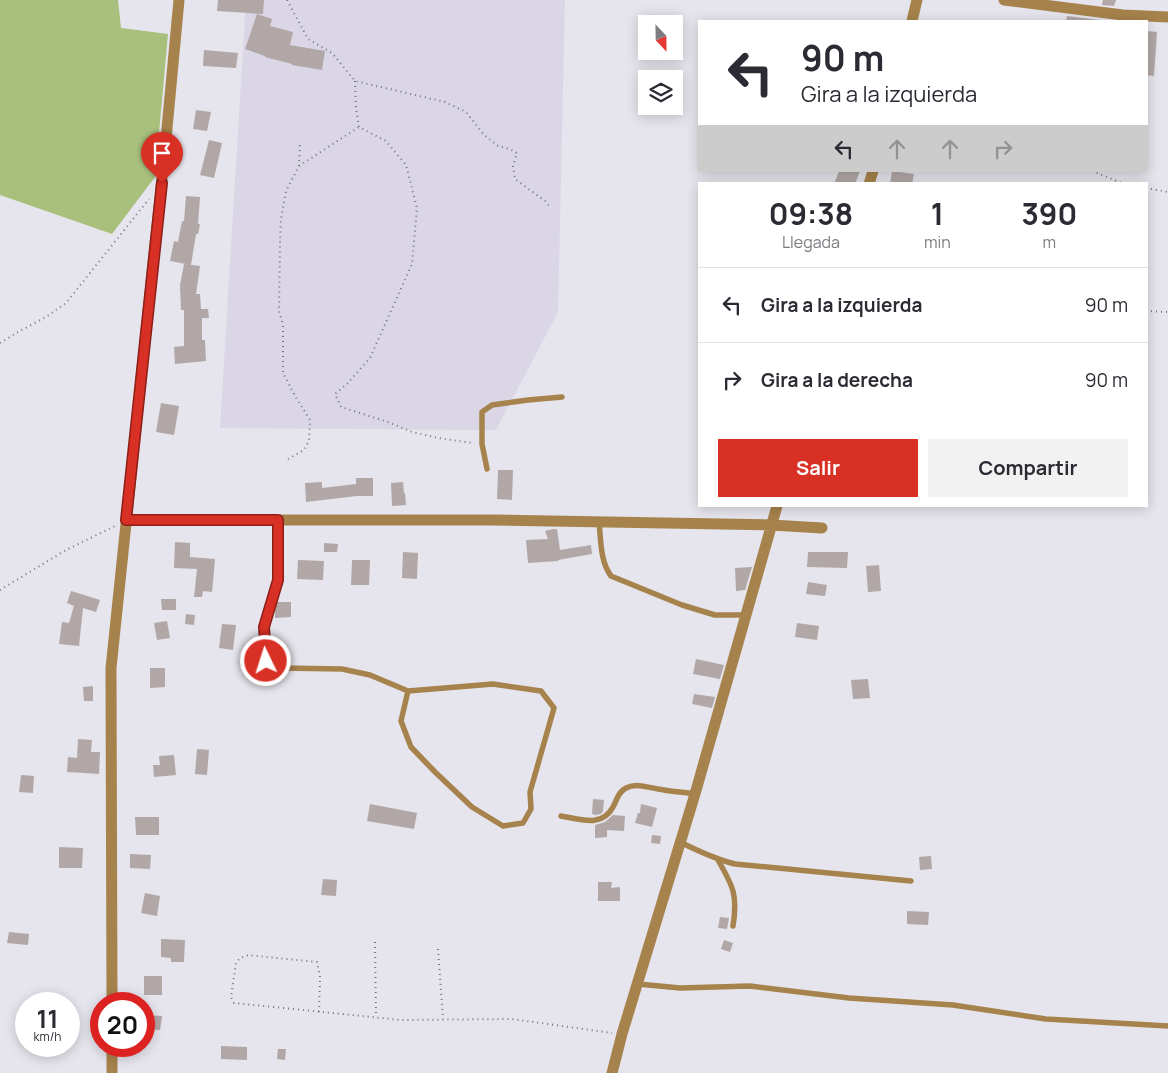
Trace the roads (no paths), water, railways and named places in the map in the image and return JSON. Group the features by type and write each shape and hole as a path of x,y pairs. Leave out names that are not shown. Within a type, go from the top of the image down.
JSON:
{"street":[{"path":"112,992 111,668 166,148 179,0"},
{"path":"912,20 917,0"},
{"path":"1004,0 1123,15 1168,17"},
{"path":"612,1073 622,1034 695,794 777,507"},
{"path":"126,520 494,520 771,525 822,528"},
{"path":"112,1057 112,1073"}],"lane":[{"path":"487,469 482,444 482,412 492,405 562,397"},
{"path":"278,520 278,580 264,627 266,661 280,668 342,669 370,675 408,691 493,684 541,691 554,708 530,792 531,809 523,822 504,826 472,807 411,746 401,721 408,691"},
{"path":"599,522 602,558 605,568 611,576 682,605 715,615 746,614"},
{"path":"561,816 594,821 604,818 612,808 617,796 626,788 639,785 695,794"},
{"path":"680,842 718,860 735,864 911,881"},
{"path":"718,860 731,883 734,896 736,908 733,926"},
{"path":"638,984 680,988 750,986 850,998 953,1005 1046,1019 1168,1026"}]}
